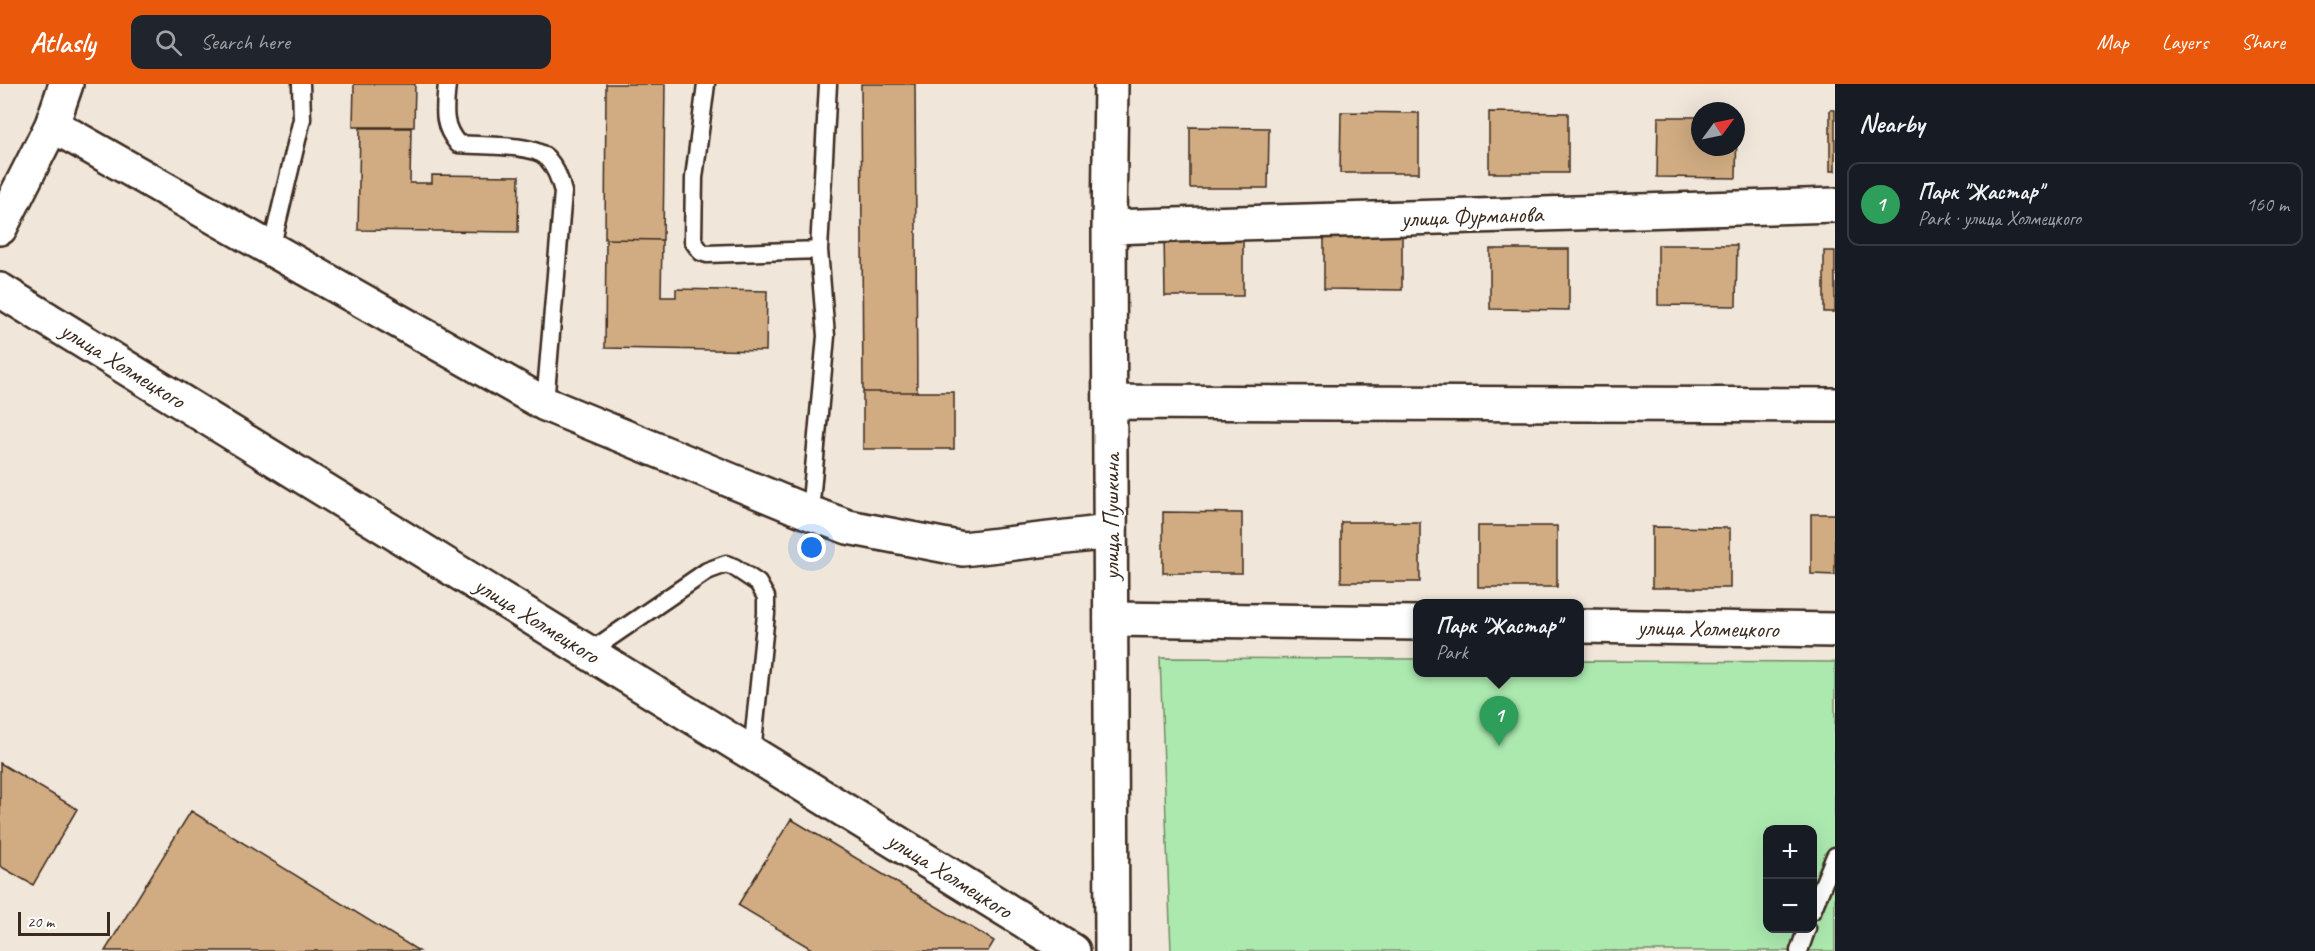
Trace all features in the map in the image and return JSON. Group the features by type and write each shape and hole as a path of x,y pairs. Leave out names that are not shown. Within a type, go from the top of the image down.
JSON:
{"street":[{"path":"0,228 52,124 66,84"},
{"name":"улица Пушкина","path":"1111,84 1109,227 1112,951"},
{"path":"52,124 545,404 810,513 848,527 963,549 1110,532"},
{"name":"улица Фурманова","path":"1109,227 1835,205"},
{"name":"улица Холмецкого","path":"0,290 1073,951"},
{"path":"1110,402 1835,405"},
{"path":"1111,619 1413,624"},
{"name":"улица Холмецкого","path":"1584,626 1835,630"}],"lane":[{"path":"271,249 302,119 302,84"},
{"path":"447,84 444,119 450,135 458,144 530,149 545,156 559,175 563,192 545,404"},
{"path":"706,84 694,178 693,241 698,249 707,254 819,250"},
{"path":"810,513 826,336 819,250 828,84"},
{"path":"589,652 707,571 726,564 734,567 758,584 766,597 752,753"},
{"path":"1817,899 1835,856"},
{"path":"1799,951 1805,933"}],"green space":[{"path":"1160,658 1413,659 1413,677 1584,677 1584,661 1835,662 1835,951 1171,951"}],"building":[{"path":"354,84 415,84 414,127 353,127"},
{"path":"606,84 665,84 663,240 605,239"},
{"path":"861,84 915,84 917,392 863,392"},
{"path":"1830,110 1835,110 1835,171 1830,171"},
{"path":"1341,112 1419,113 1419,173 1340,173"},
{"path":"1489,112 1568,113 1568,173 1489,173"},
{"path":"1658,117 1691,117 1691,156 1736,156 1736,178 1657,177"},
{"path":"1190,127 1269,128 1268,188 1190,188"},
{"path":"360,128 411,128 410,183 432,183 432,175 519,176 518,232 358,230"},
{"path":"1324,229 1402,229 1402,290 1324,289"},
{"path":"1164,235 1243,236 1243,296 1165,296"},
{"path":"606,239 662,240 661,297 676,297 676,289 767,291 766,351 605,348"},
{"path":"1658,245 1737,245 1736,306 1658,305"},
{"path":"1490,249 1569,249 1569,310 1490,309"},
{"path":"1824,251 1835,251 1835,312 1824,312"},
{"path":"863,392 954,392 954,449 863,449"},
{"path":"1163,512 1242,513 1242,573 1163,573"},
{"path":"1811,514 1835,514 1835,575 1811,574"},
{"path":"1341,522 1420,522 1420,582 1341,582"},
{"path":"1478,526 1557,526 1557,587 1478,587"},
{"path":"1652,527 1730,528 1730,588 1652,588"},
{"path":"0,763 77,809 33,885 0,866"},
{"path":"191,811 419,951 105,951"},
{"path":"791,819 994,941 988,951 815,951 738,905"}],"place":[{"name":"Парк \"Жастар\"","path":"1499,746"}]}
